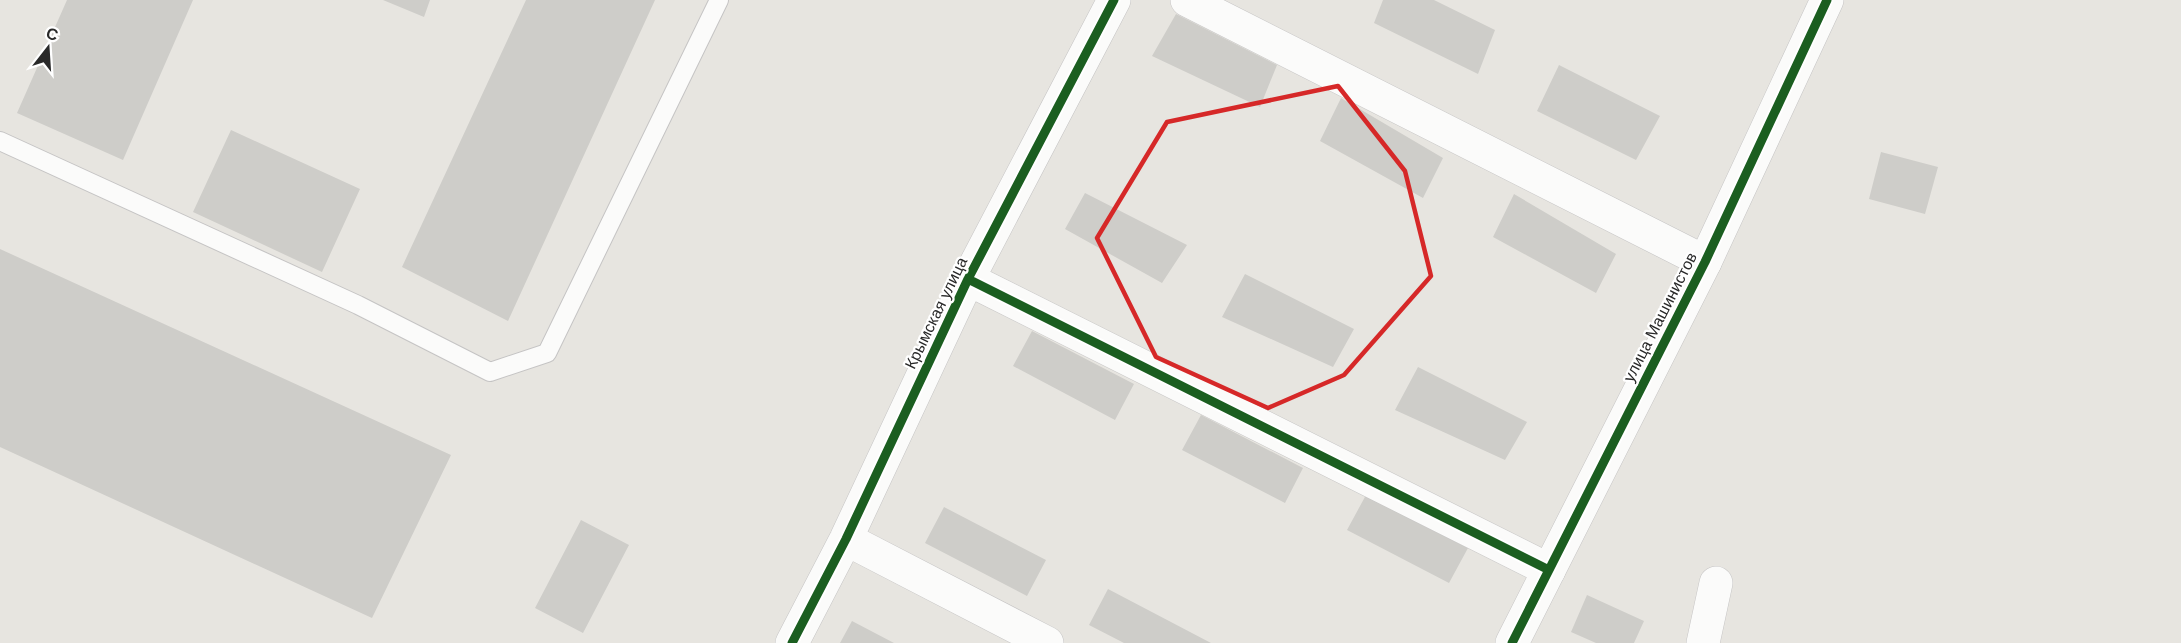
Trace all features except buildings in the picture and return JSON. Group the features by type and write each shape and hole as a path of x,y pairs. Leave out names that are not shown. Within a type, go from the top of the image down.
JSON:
{"street":[{"name":"Крымская улица","path":"792,643 846,538 968,279 1114,0"},
{"path":"1187,0 1705,262"},
{"name":"улица Машинистов","path":"1512,643 1705,262 1827,0"},
{"path":"968,279 1549,570"},
{"path":"846,538 1047,643"},
{"path":"1703,643 1716,584"}],"lane":[{"path":"0,141 358,305 490,372 547,353 719,0"}],"highlighted area":[{"path":"1338,86 1405,171 1431,276 1344,375 1268,408 1156,357 1097,238 1167,122"}],"cycle path":[{"path":"792,643 846,539 968,279 1114,0"},
{"path":"1512,643 1705,262 1827,0"},
{"path":"968,279 1549,570"}]}
